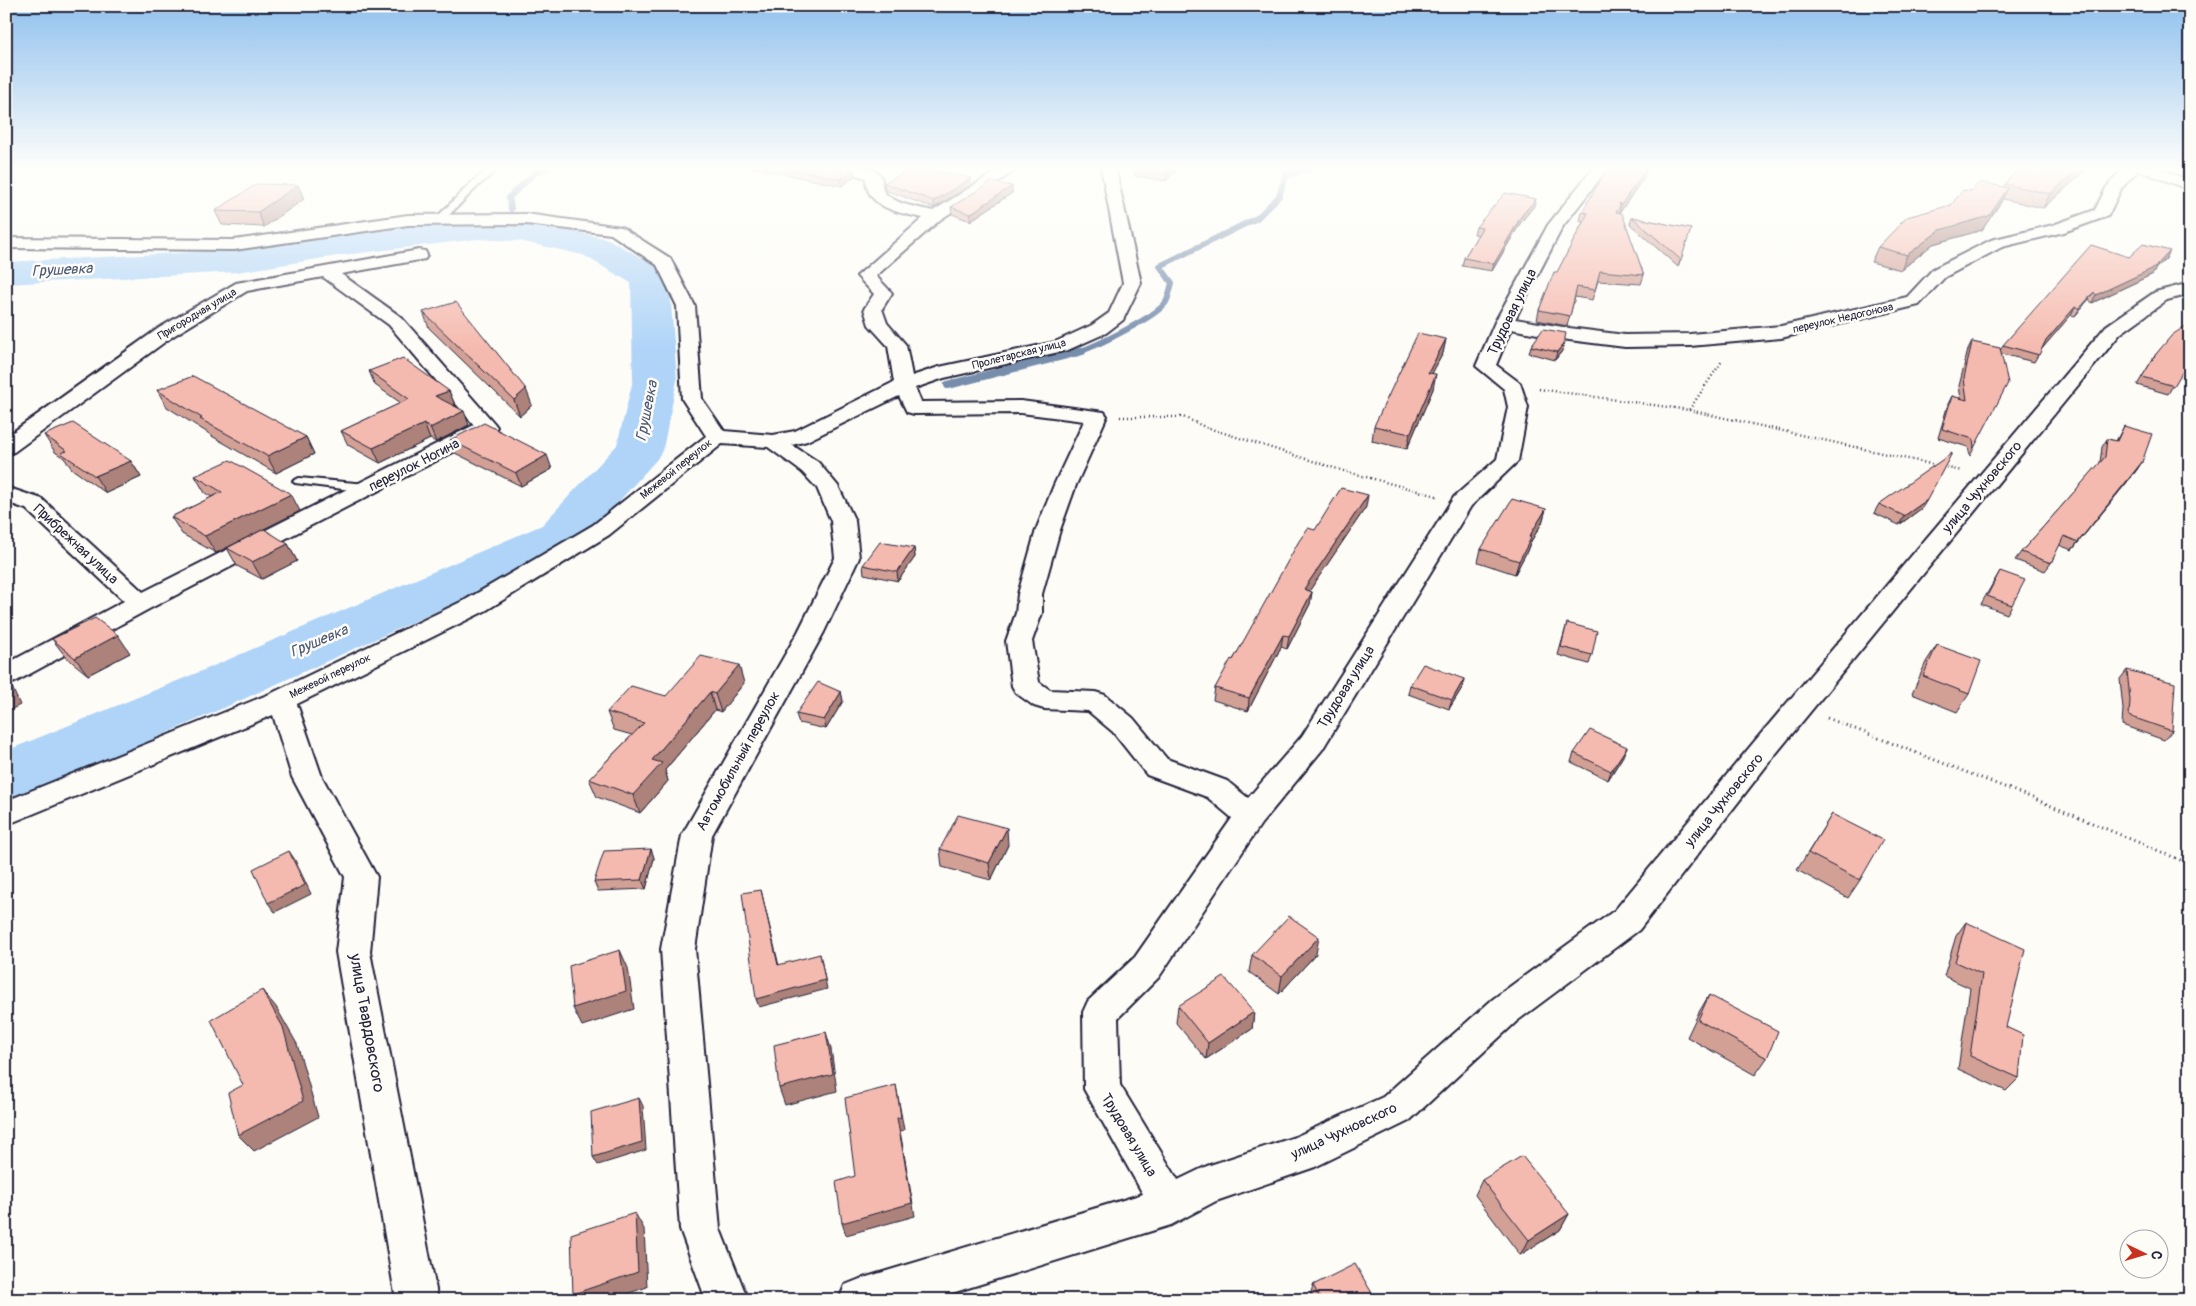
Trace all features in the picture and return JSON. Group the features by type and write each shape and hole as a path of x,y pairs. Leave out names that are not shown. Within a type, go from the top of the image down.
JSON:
{"street":[{"name":"Межевой переулок","path":"6,243 234,245 353,228"},
{"name":"Межевой переулок","path":"282,700 476,606 601,530 717,437 692,399 686,306 664,262 615,230 598,228"},
{"path":"921,228 866,276 883,293 873,309 878,325 896,345 904,385 914,408 1011,406 1097,416 1065,485 1048,530 1030,594 1029,613 1019,641 1026,686 1044,699 1095,702 1122,725 1156,767 1217,789 1250,816"},
{"name":"Пролетарская улица","path":"717,437 773,441 800,437 904,385 939,373 1061,346 1099,329 1116,316 1132,284 1121,228"},
{"name":"Трудовая улица","path":"1170,1205 1102,1089 1100,1012 1146,967 1250,816 1312,743 1462,502 1507,461 1518,407 1513,387 1486,366 1504,322 1555,228"},
{"name":"переулок Недогонова","path":"1504,322 1569,334 1625,341 1655,342 1733,338 1781,332 1913,301 1939,274 1997,244 2061,228"},
{"name":"Пригородная улица","path":"6,447 166,332 242,287 419,255"},
{"name":"переулок Ногина","path":"6,676 140,604 487,428 395,321 327,272"},
{"name":"улица Чухновского","path":"860,1300 1170,1205 1207,1185 1301,1154 1396,1109 1505,1010 1627,920 1799,707 2113,330 2161,296 2190,288"},
{"name":"Автомобильный переулок","path":"727,1300 700,1229 678,949 697,834 811,632 847,558 843,521 828,486 810,467 773,441"},
{"name":"Прибрежная улица","path":"6,494 34,504 140,604"},
{"path":"6,814 282,700"},
{"name":"улица Твардовского","path":"282,700 307,777 361,877 353,952 417,1300"}],"lane":[{"path":"298,481 367,488"}],"path":[{"path":"1689,410 1722,361 1733,338"},
{"path":"1513,387 1689,410 1990,478"},
{"path":"1097,416 1183,417 1204,427 1344,471 1462,502"},
{"path":"1799,707 2030,797 2190,864"}],"building":[{"path":"1482,228 1515,228 1494,264 1464,258"},
{"path":"1580,228 1627,228 1644,275 1600,271 1595,290 1577,287 1570,316 1539,310 1554,272 1557,272"},
{"path":"1644,228 1691,229 1681,260"},
{"path":"1896,228 1947,228 1940,230 1907,255 1878,247"},
{"path":"2143,244 2170,251 2156,266 2158,266 2096,295 2094,292 2080,308 2075,307 2045,342 2039,355 2003,345 2091,245 2129,257"},
{"path":"456,302 526,389 514,400 423,312"},
{"path":"2190,323 2190,359 2174,386 2142,377 2156,354 2172,335"},
{"path":"1543,329 1566,333 1564,343 1557,352 1531,346"},
{"path":"1418,333 1446,339 1428,373 1436,374 1410,434 1374,426"},
{"path":"1972,342 2000,348 2008,383 1974,448 1973,439 1942,429 1952,396 1967,400 1964,378"},
{"path":"403,358 449,391 435,396 464,411 430,428 424,424 373,448 341,431 409,399 369,371"},
{"path":"193,376 306,437 267,456 200,419 202,418 157,390"},
{"path":"73,423 131,461 95,476 61,453 67,451 44,435"},
{"path":"484,423 547,455 516,473 450,440"},
{"path":"2124,426 2152,434 2142,462 2078,542 2064,536 2051,563 2021,552 2105,457 2107,439 2117,441"},
{"path":"1952,453 1927,500 1904,516 1879,504"},
{"path":"230,460 291,494 205,536 171,517 222,492 195,476"},
{"path":"1341,488 1368,495 1304,589 1312,592 1289,636 1283,635 1249,698 1215,688 1231,659 1233,660 1299,541 1308,528 1315,530"},
{"path":"1512,499 1546,509 1529,537 1531,538 1519,561 1481,549"},
{"path":"264,529 288,544 252,562 227,548"},
{"path":"880,542 914,548 897,572 863,565"},
{"path":"2000,571 2025,580 2012,605 1987,596"},
{"path":"95,618 118,635 75,658 52,639"},
{"path":"1567,623 1597,631 1592,655 1561,647"},
{"path":"1937,645 1981,661 1969,694 1923,676"},
{"path":"701,656 739,665 715,694 710,692 652,760 662,763 633,795 589,779 644,723 607,712 631,686 666,696"},
{"path":"1423,664 1464,679 1452,700 1410,685"},
{"path":"2127,670 2175,683 2172,731 2129,716 2130,700"},
{"path":"818,682 841,692 824,720 796,714"},
{"path":"1590,730 1627,747 1611,771 1574,753"},
{"path":"1832,814 1883,840 1860,880 1808,853"},
{"path":"958,815 1007,828 989,863 940,849"},
{"path":"651,849 642,880 594,882 604,851"},
{"path":"289,851 305,885 268,903 253,869"},
{"path":"761,890 778,965 820,954 825,980 756,999 742,893"},
{"path":"1289,916 1319,937 1282,976 1252,955"},
{"path":"1966,922 2025,949 2006,1027 2023,1035 2019,1078 1970,1056 1982,974 1955,962"},
{"path":"620,950 626,991 573,1008 569,966"},
{"path":"1224,977 1254,1012 1208,1043 1178,1006"},
{"path":"262,990 283,1027 303,1101 238,1135 228,1093 243,1085 211,1020"},
{"path":"1709,995 1778,1031 1767,1058 1698,1020"},
{"path":"826,1032 833,1074 779,1088 774,1045"},
{"path":"896,1085 901,1117 897,1118 912,1203 842,1223 836,1182 855,1176 845,1098"},
{"path":"639,1098 642,1142 593,1157 591,1112"},
{"path":"1522,1156 1569,1214 1529,1240 1482,1180"},
{"path":"635,1213 638,1272 573,1294 571,1234"},
{"path":"1355,1264 1376,1300 1321,1300 1313,1285"}],"waterway":[{"name":"Грушевка","path":"6,273 237,261 343,244 478,228 520,230 595,247 650,278 655,380 640,449 560,536 225,684 6,777"},
{"path":"1078,352 1125,330 1161,308 1167,300 1172,283 1160,266 1237,228"},
{"path":"948,385 1082,351"}]}
